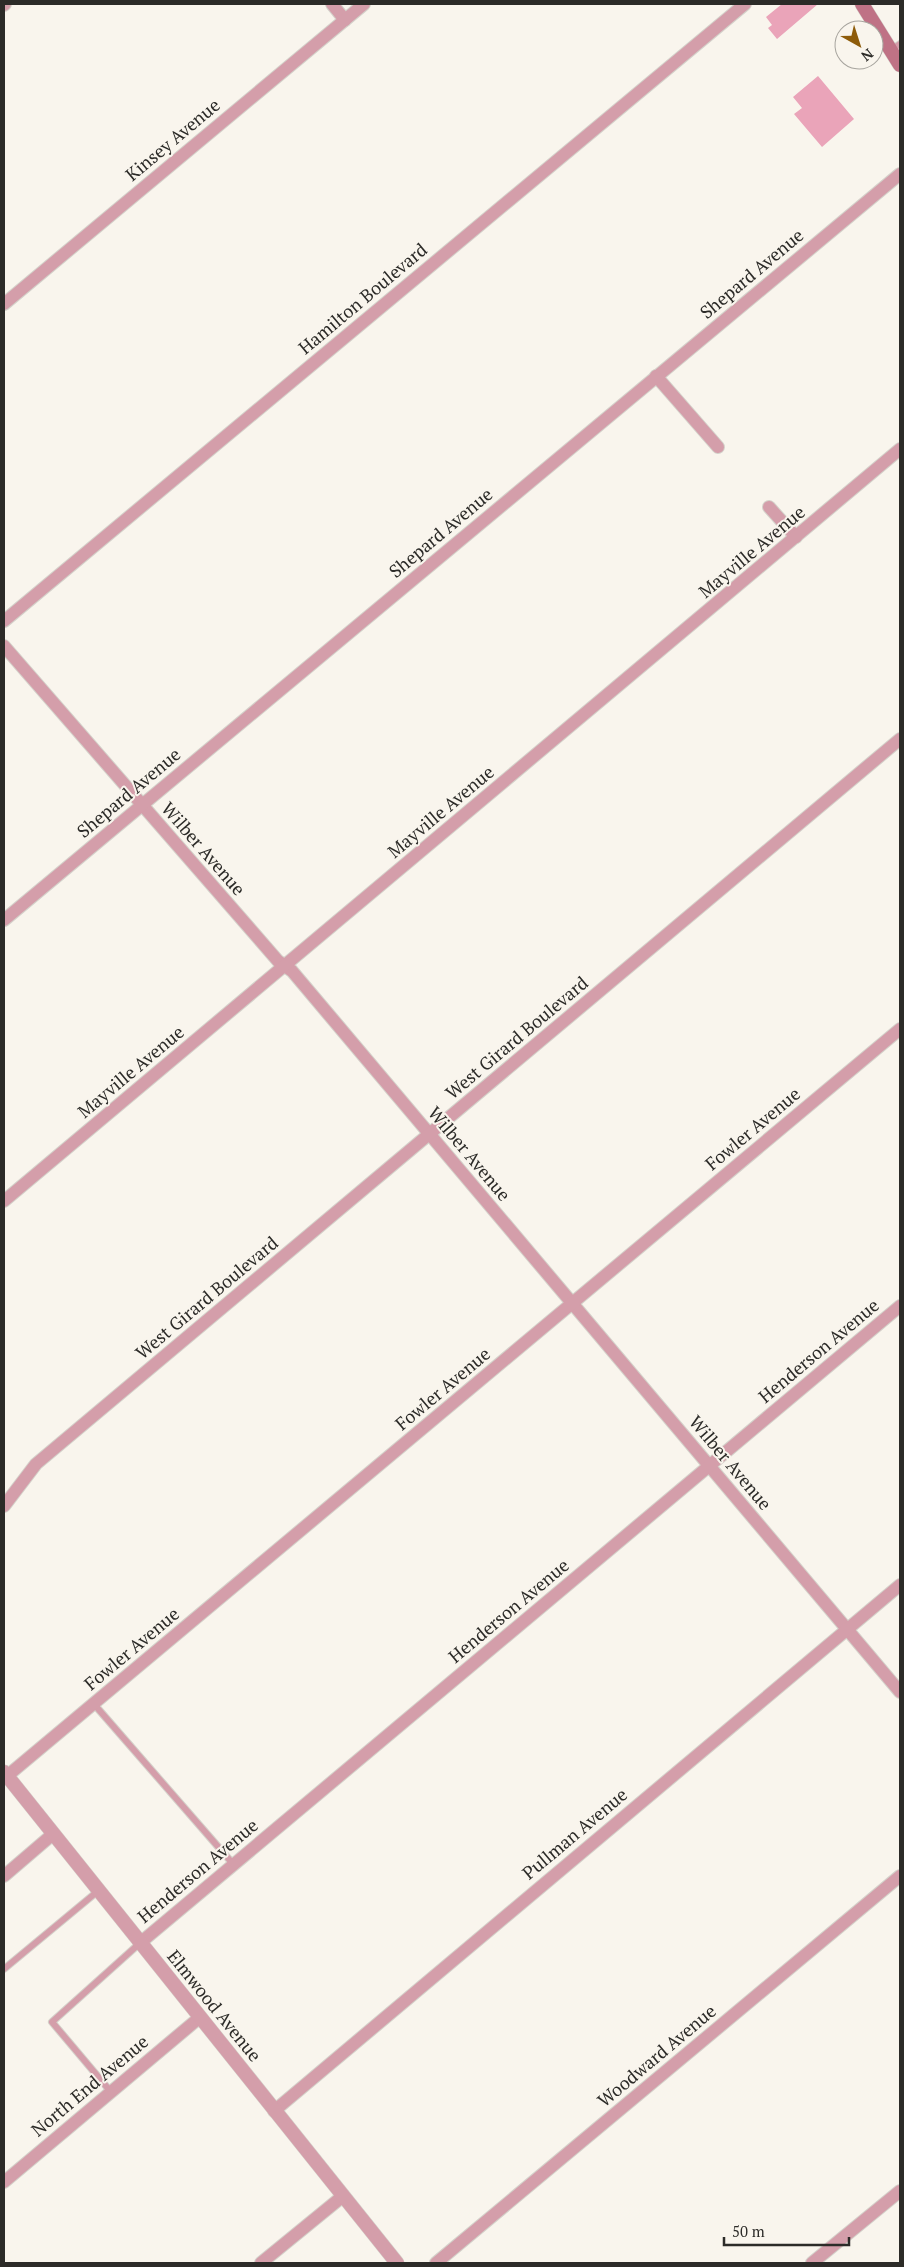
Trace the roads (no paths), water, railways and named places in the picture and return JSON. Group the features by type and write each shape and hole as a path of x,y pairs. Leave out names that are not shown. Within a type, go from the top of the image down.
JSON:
{"main road":[{"path":"862,4 896,47 900,65"}],"street":[{"path":"332,4 345,20"},
{"name":"Kinsey Avenue","path":"4,304 364,4"},
{"name":"Hamilton Boulevard","path":"4,622 745,4"},
{"name":"Shepard Avenue","path":"4,920 900,174"},
{"path":"656,376 718,447"},
{"name":"Mayville Avenue","path":"4,1201 900,449"},
{"path":"770,506 796,537"},
{"name":"Wilber Avenue","path":"4,646 278,961 286,966 710,1465 900,1692"},
{"name":"West Girard Boulevard","path":"4,1506 36,1464 900,739"},
{"name":"Fowler Avenue","path":"5,1774 572,1304 900,1028"},
{"name":"Henderson Avenue","path":"140,1943 900,1306"},
{"name":"Pullman Avenue","path":"274,2111 900,1585"},
{"name":"Elmwood Avenue","path":"5,1774 397,2263"},
{"path":"4,1876 53,1834"},
{"name":"Woodward Avenue","path":"436,2263 900,1876"},
{"name":"North End Avenue","path":"4,2182 199,2018"},
{"path":"812,2263 900,2191"},
{"path":"261,2263 343,2196"}],"lane":[{"path":"93,1703 234,1864"},
{"path":"4,1969 98,1891"},
{"path":"111,2092 52,2022 140,1943"}]}
